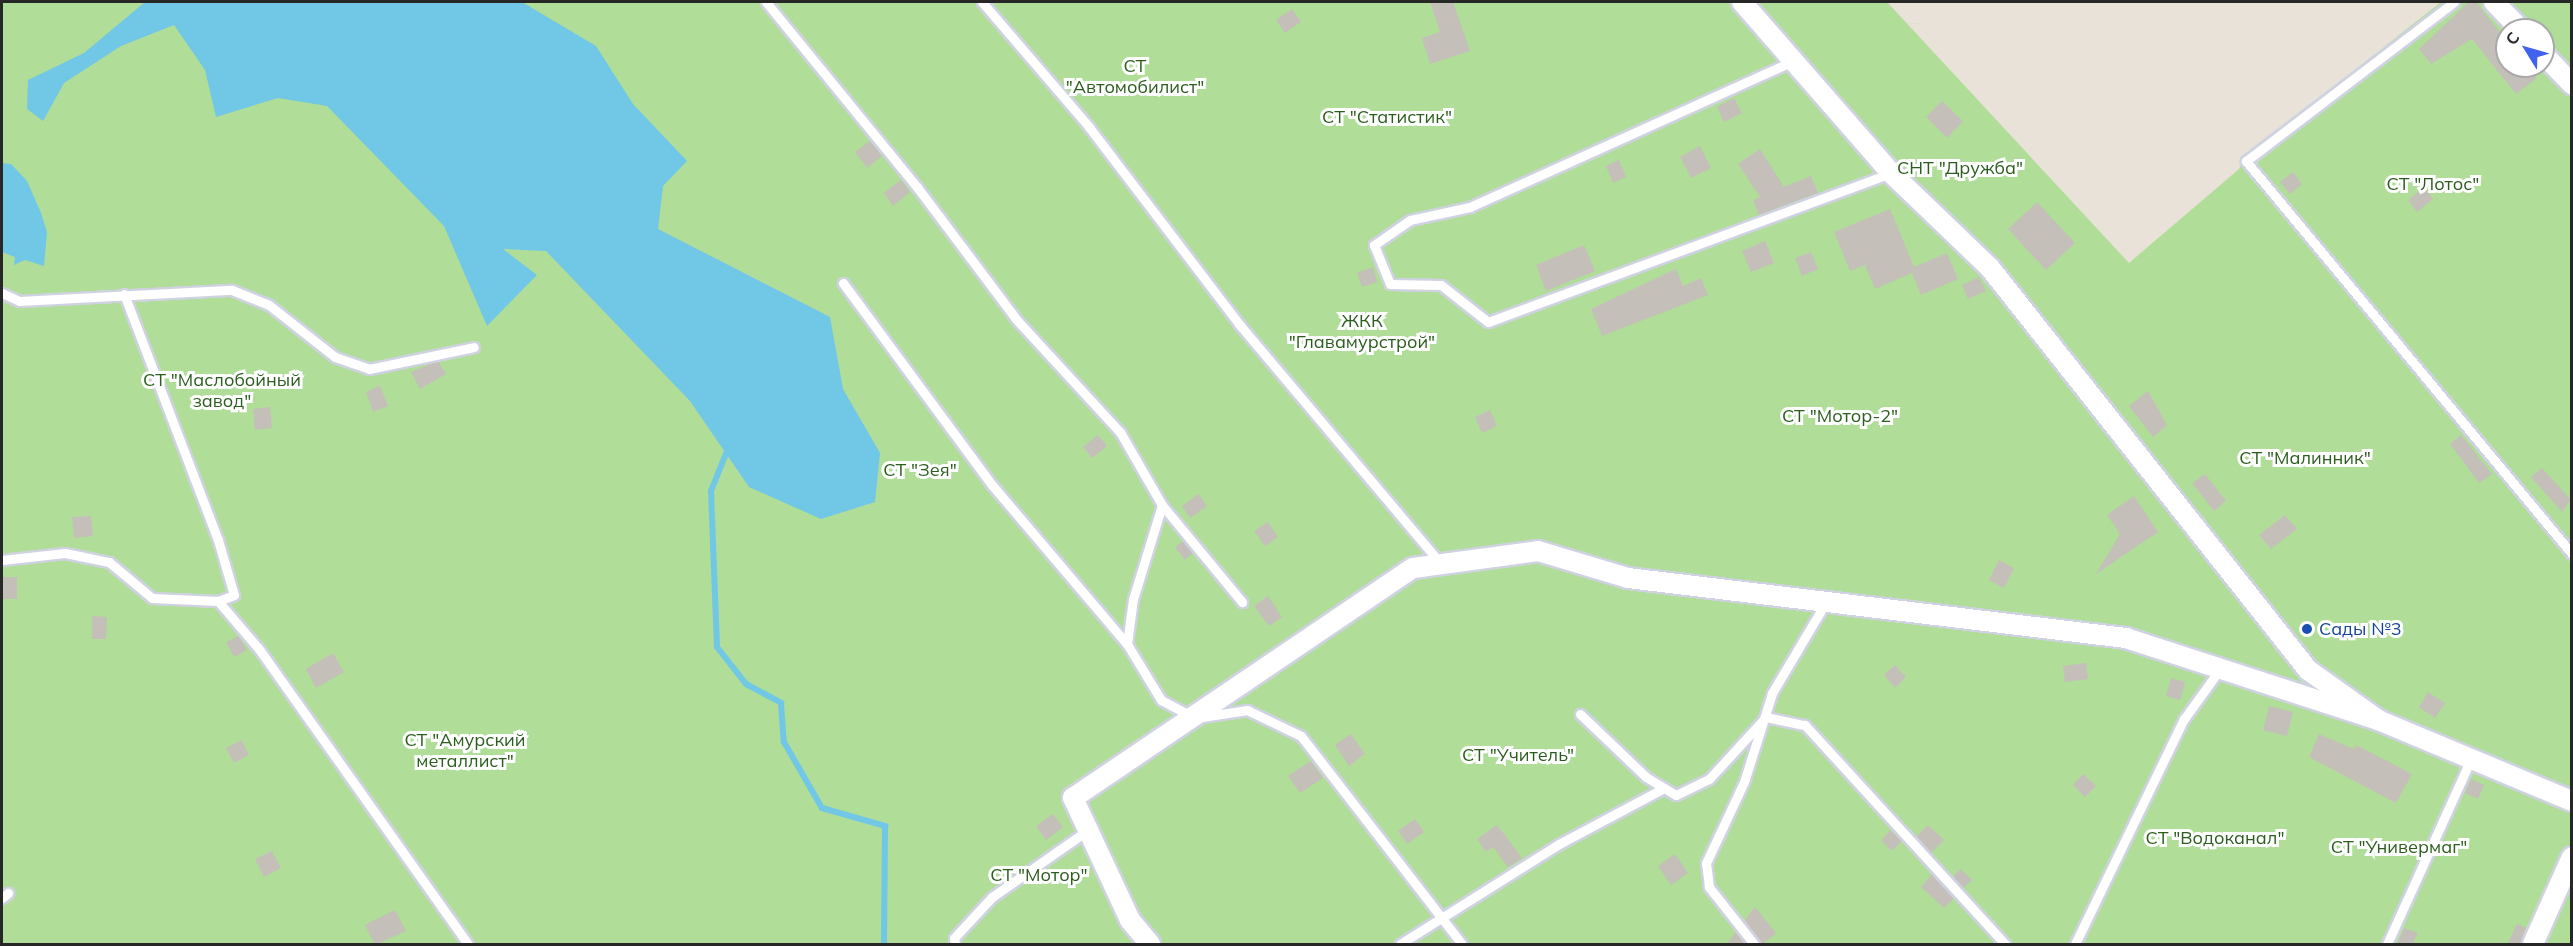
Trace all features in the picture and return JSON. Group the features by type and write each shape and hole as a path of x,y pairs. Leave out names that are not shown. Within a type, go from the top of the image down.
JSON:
{"street":[{"path":"1742,2 1891,173 1990,268 2308,670 2378,720"},
{"path":"2494,2 2509,18"},
{"path":"2555,67 2571,84"},
{"path":"1150,945 1130,920 1073,798 1195,718 1413,568 1538,551 1628,578 2126,638 2378,720 2571,801"},
{"path":"2533,945 2571,857"}],"lane":[{"path":"766,2 917,187 1016,319 1113,424 1162,505 1242,602"},
{"path":"982,2 1441,564"},
{"path":"2454,2 2246,161 2571,554"},
{"path":"1792,61 1470,207 1410,220 1374,245 1390,284 1441,285 1488,322 1891,173"},
{"path":"843,283 992,485 1127,644 1161,700 1195,718 1247,710 1301,736 1462,945"},
{"path":"2,293 19,301 232,290 269,305 335,357 369,369 474,347"},
{"path":"2,560 65,554 109,562 152,598 218,601 234,595 218,540 124,294"},
{"path":"1127,644 1133,599 1162,505"},
{"path":"218,601 468,945"},
{"path":"1754,945 1709,887 1706,863 1744,782 1772,693 1826,602"},
{"path":"2075,945 2184,718 2220,669"},
{"path":"1580,714 1664,788 1676,795 1709,779 1766,717"},
{"path":"1766,717 1805,725 2005,945"},
{"path":"2387,945 2471,759"},
{"path":"1400,945 1559,844 1664,788"},
{"path":"955,945 954,938 992,897 1088,830"}],"green space":[{"path":"2,2 1887,2 2129,263 2239,169 2245,157 2441,2 2571,2 2571,944 2,944"}],"water":[{"path":"145,2 522,2 596,46 633,104 687,161 663,186 658,229 830,317 843,389 880,453 875,502 821,519 749,487 690,401 546,251 503,249 537,275 487,326 444,226 327,106 278,98 216,117 205,70 174,25 121,46 64,83 43,121 27,109 28,80 84,53"},
{"path":"2,163 11,164 27,181 41,213 47,232 44,266 25,260 14,265 15,257 2,252"}],"building":[{"path":"1430,2 1453,2 1470,51 1430,64 1422,38 1440,32"},
{"path":"2469,2 2476,2 2495,26 2495,68 2472,39 2431,64 2419,49"},
{"path":"1292,9 1301,22 1285,33 1276,20"},
{"path":"2503,78 2537,78 2516,94"},
{"path":"1734,98 1742,113 1724,122 1717,107"},
{"path":"1942,101 1963,121 1947,138 1926,117"},
{"path":"870,141 882,156 867,168 855,152"},
{"path":"1700,146 1711,168 1691,178 1680,157"},
{"path":"1760,149 1784,187 1811,176 1818,193 1759,215 1753,200 1760,197 1738,164"},
{"path":"1619,160 1626,177 1613,183 1606,166"},
{"path":"2293,172 2302,184 2290,194 2280,182"},
{"path":"901,180 910,192 893,206 884,193"},
{"path":"2424,187 2433,199 2417,212 2408,200"},
{"path":"2037,202 2075,243 2046,270 2008,229"},
{"path":"1890,209 1914,267 1947,253 1958,279 1921,295 1912,273 1875,289 1865,265 1850,271 1834,232"},
{"path":"1765,241 1774,263 1751,272 1742,251"},
{"path":"1584,245 1595,271 1546,291 1536,265"},
{"path":"1811,252 1818,269 1802,276 1795,258"},
{"path":"1373,267 1377,282 1362,287 1357,273"},
{"path":"1676,269 1683,286 1701,278 1708,295 1602,336 1591,309"},
{"path":"1979,277 1986,291 1968,299 1962,285"},
{"path":"438,361 446,374 420,389 411,372"},
{"path":"380,386 388,406 373,412 366,392"},
{"path":"2148,391 2167,425 2153,437 2129,406"},
{"path":"270,407 272,428 255,430 253,409"},
{"path":"1490,410 1497,426 1482,433 1475,417"},
{"path":"1098,435 1107,446 1092,458 1083,447"},
{"path":"2461,435 2492,474 2479,483 2450,444"},
{"path":"2542,468 2571,500 2562,512 2531,477"},
{"path":"2205,474 2226,501 2214,511 2192,483"},
{"path":"1199,494 1207,506 1190,518 1182,506"},
{"path":"2134,496 2158,532 2096,574 2120,534 2107,515"},
{"path":"2285,515 2297,529 2271,549 2259,535"},
{"path":"91,516 93,536 74,538 72,517"},
{"path":"1268,522 1278,537 1265,546 1254,531"},
{"path":"1183,541 1193,553 1185,560 1175,547"},
{"path":"1999,560 2014,568 2004,588 1989,580"},
{"path":"2,577 17,577 17,599 2,599"},
{"path":"1268,596 1282,617 1269,626 1254,606"},
{"path":"92,616 107,617 106,639 92,639"},
{"path":"239,636 247,650 234,657 226,642"},
{"path":"333,653 344,672 316,688 306,669"},
{"path":"2086,663 2088,679 2065,682 2063,666"},
{"path":"1895,665 1906,677 1895,688 1884,675"},
{"path":"2171,678 2185,682 2180,700 2166,696"},
{"path":"2428,692 2445,703 2435,718 2419,707"},
{"path":"2269,706 2293,712 2287,736 2263,730"},
{"path":"1351,734 1365,754 1349,766 1335,745"},
{"path":"2319,734 2354,749 2356,745 2412,774 2396,803 2309,757"},
{"path":"242,740 249,755 234,763 226,748"},
{"path":"1311,761 1323,778 1300,793 1288,776"},
{"path":"2083,774 2096,786 2085,797 2073,785"},
{"path":"2471,779 2484,785 2478,799 2465,793"},
{"path":"1053,814 1063,827 1046,840 1036,826"},
{"path":"1415,819 1424,832 1407,844 1398,831"},
{"path":"1497,825 1522,858 1508,867 1493,847 1486,852 1477,839"},
{"path":"1928,825 1944,840 1931,853 1916,837"},
{"path":"1890,830 1902,841 1892,851 1881,841"},
{"path":"272,851 281,868 264,877 255,859"},
{"path":"1675,854 1688,873 1671,885 1658,866"},
{"path":"1961,869 1972,880 1963,888 1953,877"},
{"path":"1932,874 1954,898 1944,908 1921,887"},
{"path":"1755,907 1776,933 1762,945 1744,921"},
{"path":"395,910 406,931 375,945 365,925"},
{"path":"2517,924 2527,928 2521,945 2507,945"},
{"path":"2404,928 2418,933 2412,945 2397,945"},
{"path":"1736,932 1746,945 1726,945"}],"waterway":[{"path":"727,451 711,491 717,647 746,684 781,703 784,742 822,808 885,826 884,944"}],"place":[{"name":"Сады №3","path":"2307,629"}],"park label":[{"name":"СТ \"Автомобилист\"","path":"1135,77"},
{"name":"СТ \"Статистик\"","path":"1387,117"},
{"name":"СНТ \"Дружба\"","path":"1960,168"},
{"name":"СТ \"Лотос\"","path":"2433,184"},
{"name":"ЖКК \"Главамурстрой\"","path":"1362,332"},
{"name":"СТ \"Маслобойный завод\"","path":"222,391"},
{"name":"СТ \"Мотор-2\"","path":"1840,416"},
{"name":"СТ \"Малинник\"","path":"2305,458"},
{"name":"СТ \"Зея\"","path":"920,470"},
{"name":"СТ \"Амурский металлист\"","path":"465,751"},
{"name":"СТ \"Учитель\"","path":"1518,755"},
{"name":"СТ \"Водоканал\"","path":"2215,838"},
{"name":"СТ \"Универмаг\"","path":"2399,847"},
{"name":"СТ \"Мотор\"","path":"1039,875"}]}
